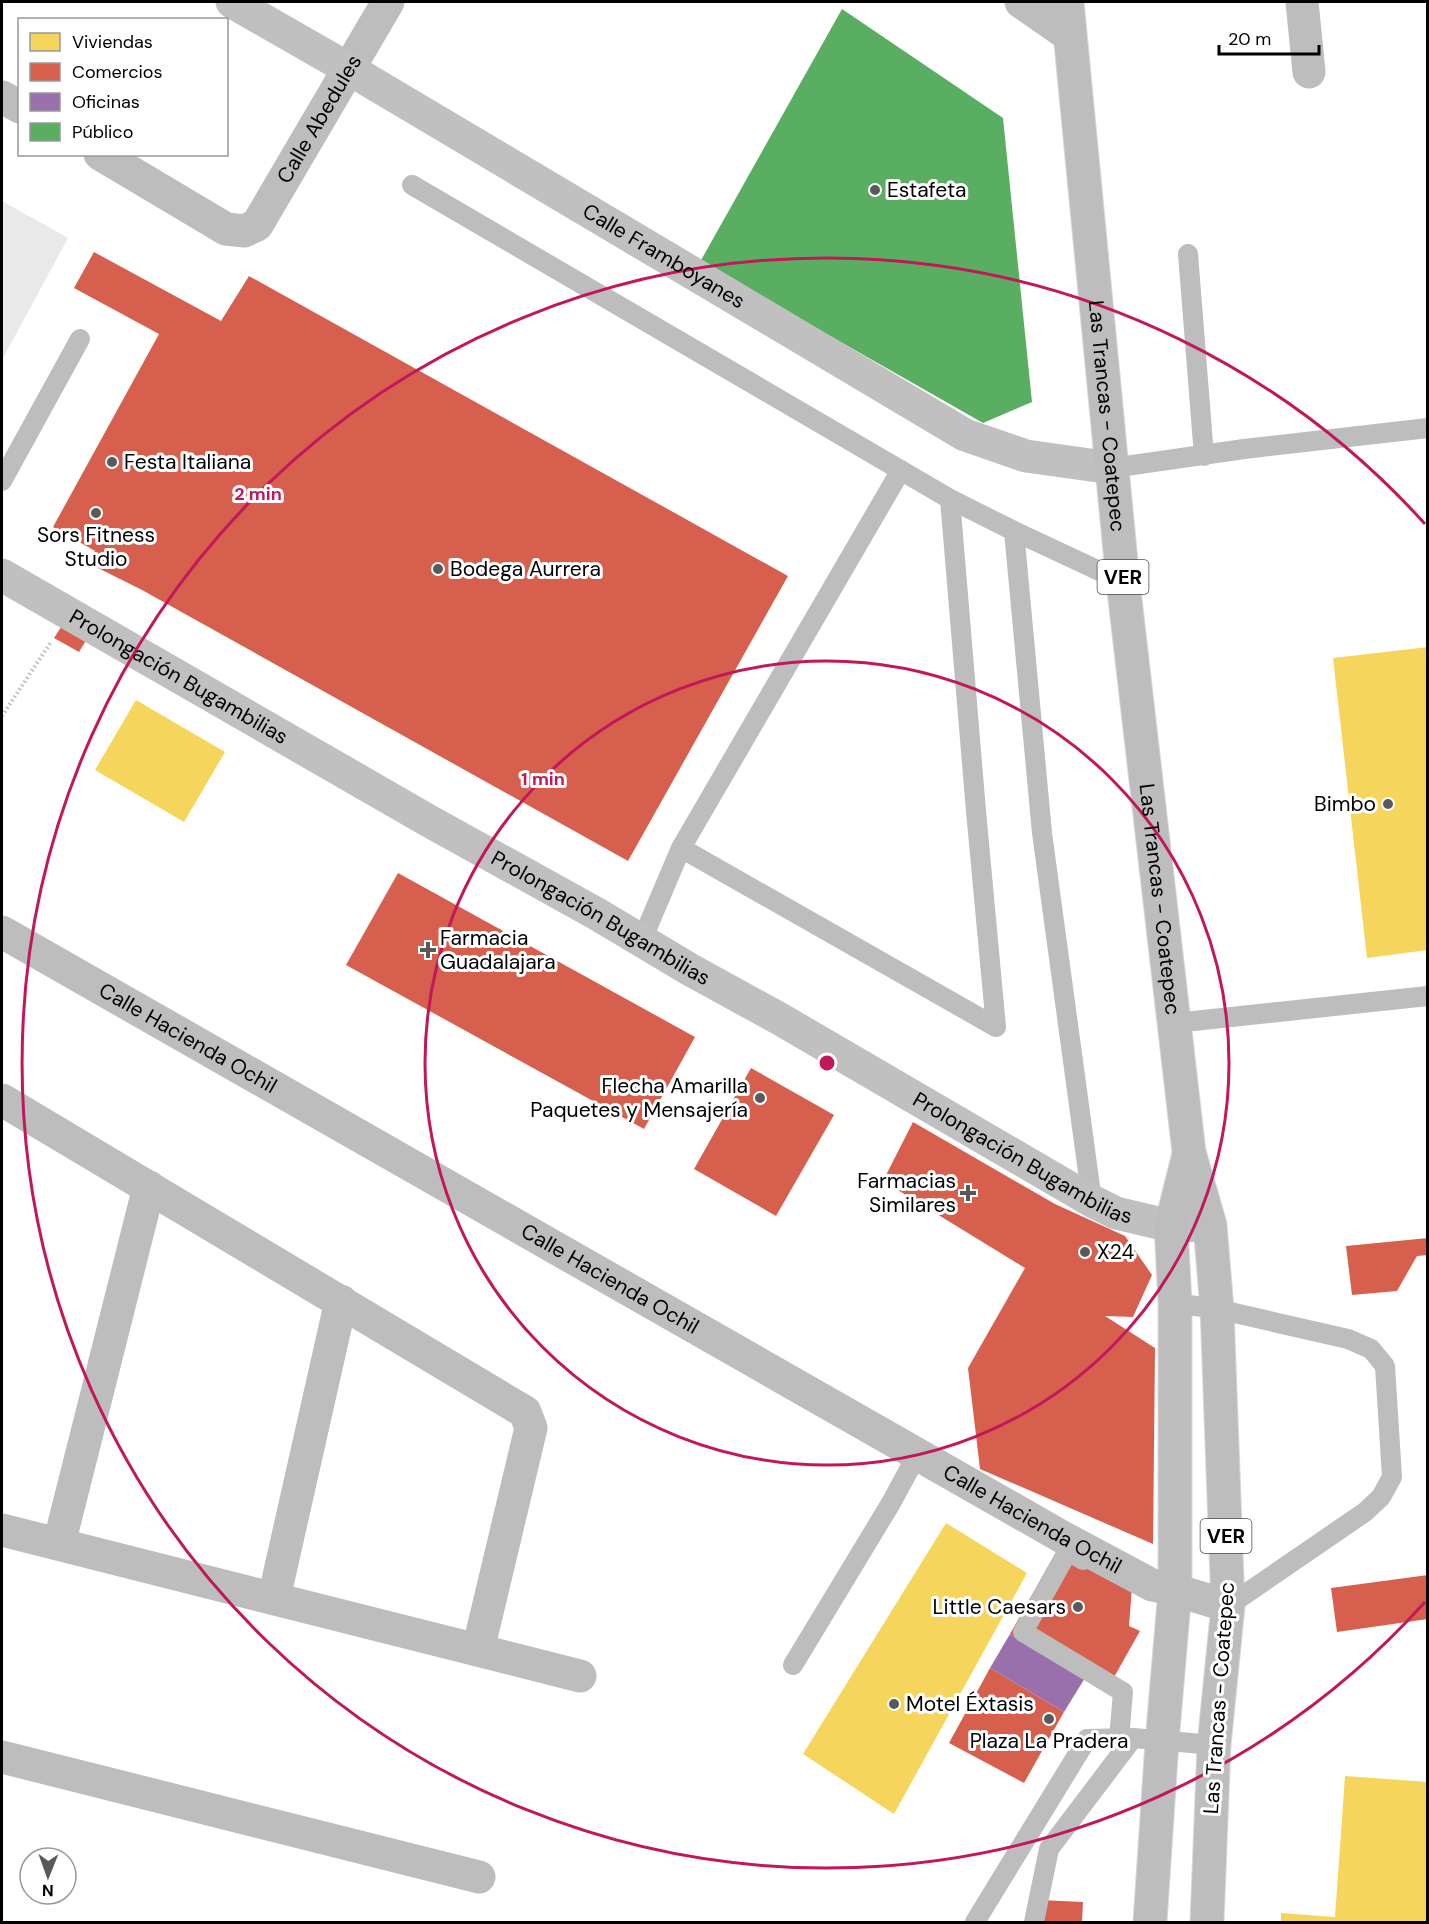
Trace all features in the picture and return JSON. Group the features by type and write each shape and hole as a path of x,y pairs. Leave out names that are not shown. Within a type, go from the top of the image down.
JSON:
{"street":[{"name":"Calle Framboyanes","path":"232,2 349,69 965,435 1026,456 1112,468"},
{"name":"Calle Abedules","path":"103,156 226,229 244,231 257,225 388,2"},
{"path":"1021,2 1070,36"},
{"name":"Las Trancas - Coatepec","path":"1067,2 1123,582 1189,1152 1210,1225 1217,1309 1228,1606 1214,1745 1207,1923"},
{"path":"1302,2 1309,72"},
{"path":"2,97 18,106"},
{"name":"Prolongación Bugambilias","path":"2,575 419,815 642,940 1092,1201 1116,1213 1171,1226 1210,1225"},
{"name":"Calle Hacienda Ochil","path":"2,932 917,1455 1152,1585 1174,1601 1228,1606"},
{"path":"2,1100 525,1412 531,1428 478,1650"},
{"name":"Las Trancas - Coatepec","path":"1150,1923 1138,1739 1174,1601 1175,1303 1171,1226 1189,1152"},
{"path":"59,1544 149,1187"},
{"path":"274,1598 341,1301"},
{"path":"2,1530 580,1676"},
{"path":"2,1757 479,1877"}],"lane":[{"path":"412,185 950,499 1123,582"},
{"path":"1188,254 1204,456"},
{"path":"2,481 80,339"},
{"path":"1112,468 1244,449 1428,428"},
{"path":"642,940 681,848 901,470"},
{"path":"681,848 996,1027 950,499"},
{"path":"1014,531 1042,833 1092,1201"},
{"path":"1175,1023 1428,996"},
{"path":"1175,1303 1217,1309 1348,1339 1371,1349 1385,1366 1392,1476 1382,1497 1365,1512 1228,1606"},
{"path":"793,1665 891,1503 917,1455"},
{"path":"1138,1739 1124,1692 1023,1632 1068,1551 1174,1601"},
{"path":"975,1923 1087,1738 1138,1739 1214,1745"},
{"path":"1034,1923 1049,1849 1138,1739"},
{"path":"1030,1831 1049,1849"}],"path":[{"path":"2,716 69,614"}],"shaded area":[{"path":"2,201 68,238 2,360"}],"building: Viviendas":[{"name":"Bimbo","path":"1428,647 1428,950 1367,958 1333,658"},
{"path":"136,700 225,752 184,822 95,770"},
{"name":"Motel Éxtasis","path":"946,1523 1027,1573 894,1814 803,1754"},
{"path":"1345,1776 1428,1782 1428,1922 1281,1922 1281,1913 1335,1917"}],"building: Comercios":[{"name":"Bodega Aurrera","path":"94,252 221,321 249,276 788,576 628,861 142,590 88,563 95,551 53,527 159,334 74,288"},
{"path":"69,615 93,629 79,652 54,638"},
{"path":"398,873 695,1037 644,1129 346,965"},
{"path":"751,1068 834,1115 776,1216 694,1169"},
{"path":"913,1122 1055,1204 1125,1236 1152,1275 1133,1317 1105,1316 1155,1348 1153,1544 980,1469 968,1368 1025,1268 883,1181"},
{"path":"1428,1238 1428,1255 1417,1256 1397,1291 1352,1295 1346,1246"},
{"name":"Little Caesars","path":"1064,1538 1133,1574 1129,1626 1140,1631 1113,1679 1085,1678 1010,1634"},
{"path":"1428,1575 1428,1619 1337,1632 1331,1588"},
{"path":"990,1668 1064,1712 1024,1783 949,1743"},
{"path":"1040,1900 1083,1902 1082,1922 1039,1922"}],"building: Oficinas":[{"path":"1010,1634 1085,1678 1064,1712 990,1668"}],"building: Público":[{"name":"Estafeta","path":"842,9 1003,118 1032,402 983,423 700,262"}],"place":[{"name":"Estafeta","path":"875,190"},
{"name":"Festa Italiana","path":"112,462"},
{"name":"Sors Fitness Studio","path":"96,513"},
{"name":"Bodega Aurrera","path":"438,569"},
{"name":"Bimbo","path":"1388,804"},
{"name":"Farmacia Guadalajara","path":"428,950"},
{"name":"Flecha Amarilla Paquetes y Mensajería","path":"760,1098"},
{"name":"Farmacias Similares","path":"968,1193"},
{"name":"X24","path":"1085,1252"},
{"name":"Little Caesars","path":"1078,1607"},
{"name":"Motel Éxtasis","path":"894,1704"},
{"name":"Plaza La Pradera","path":"1049,1719"}]}
